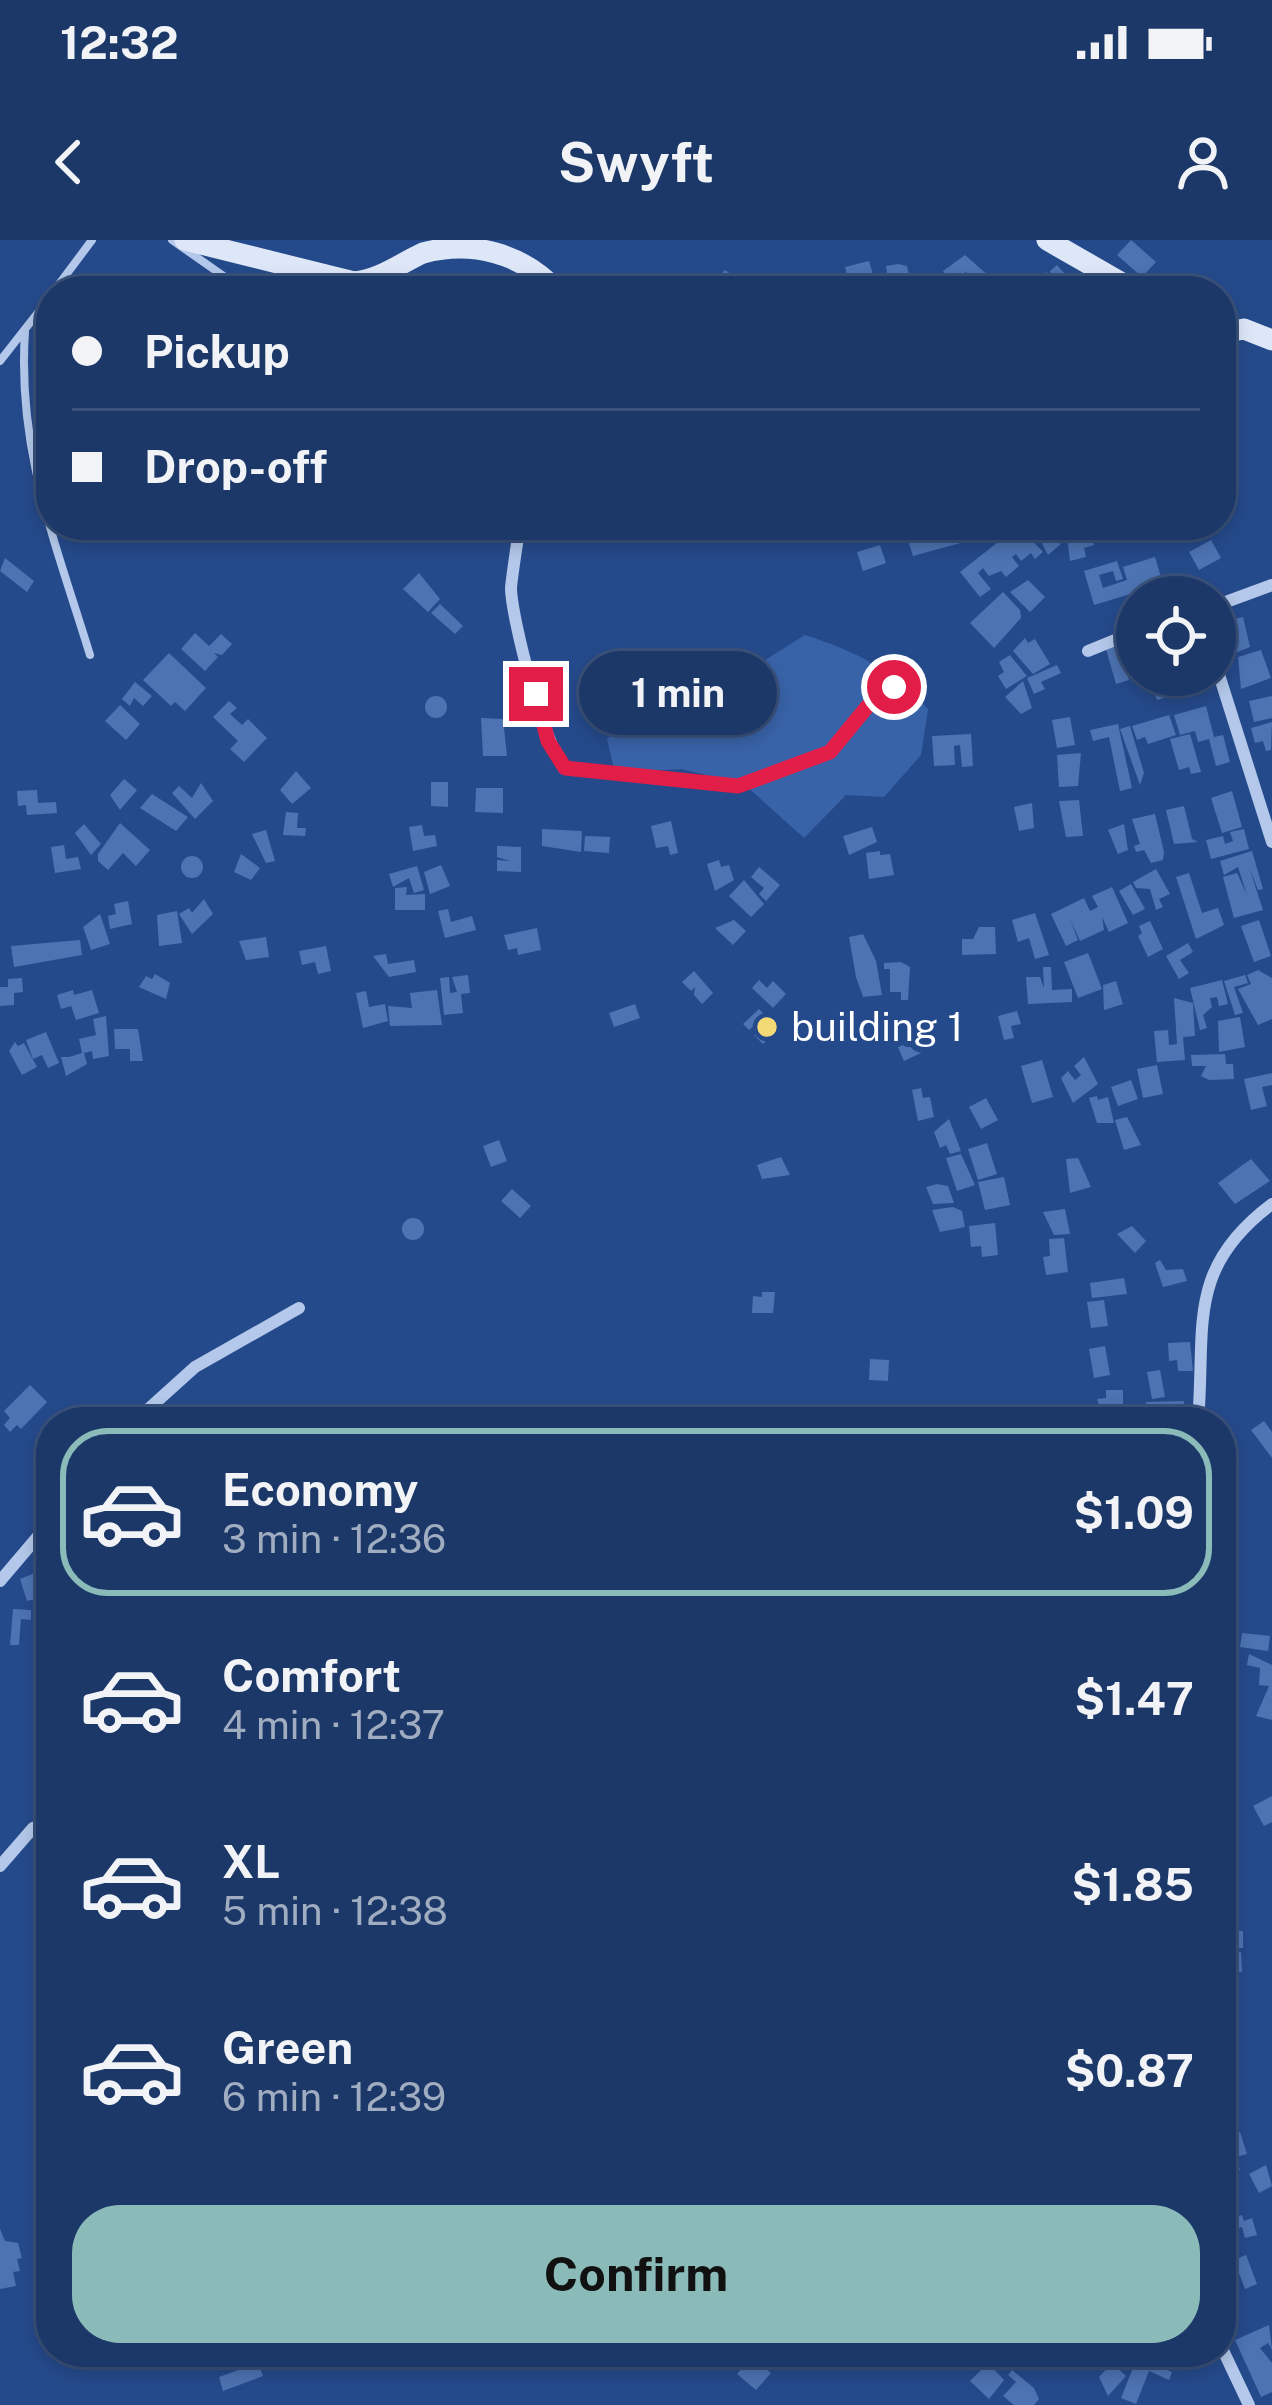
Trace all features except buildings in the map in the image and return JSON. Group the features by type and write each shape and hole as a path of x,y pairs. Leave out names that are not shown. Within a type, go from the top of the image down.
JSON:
{"street":[{"path":"185,240 330,276"},
{"path":"1047,240 1110,276"},
{"path":"380,276 444,245 476,243 523,260 541,276"},
{"path":"1236,330 1272,340"},
{"path":"518,540 511,587 513,614 548,741 565,768 738,786 830,752 867,707 894,687"},
{"path":"1236,598 1272,585"},
{"path":"1088,651 1116,640"},
{"path":"1226,696 1272,842"},
{"path":"1199,1407 1203,1295 1212,1267 1232,1240 1272,1204"},
{"path":"151,1407 195,1367 299,1308"},
{"path":"0,1581 36,1539"},
{"path":"0,1866 36,1827"},
{"path":"1231,2367 1249,2405"}],"lane":[{"path":"66,276 92,240"},
{"path":"172,240 224,276"},
{"path":"0,361 36,317"},
{"path":"25,332 22,410 36,470"},
{"path":"53,540 90,655"}],"shaded area":[{"path":"805,635 872,663 928,709 921,755 884,797 846,795 804,838 745,785 682,769 615,773 607,739 636,709 709,711 727,684"}],"place":[{"name":"building 1","path":"767,1027"}],"route":[{"path":"536,694 548,741 565,768 620,777 700,779 728,787 830,752 867,707 894,687"}]}
